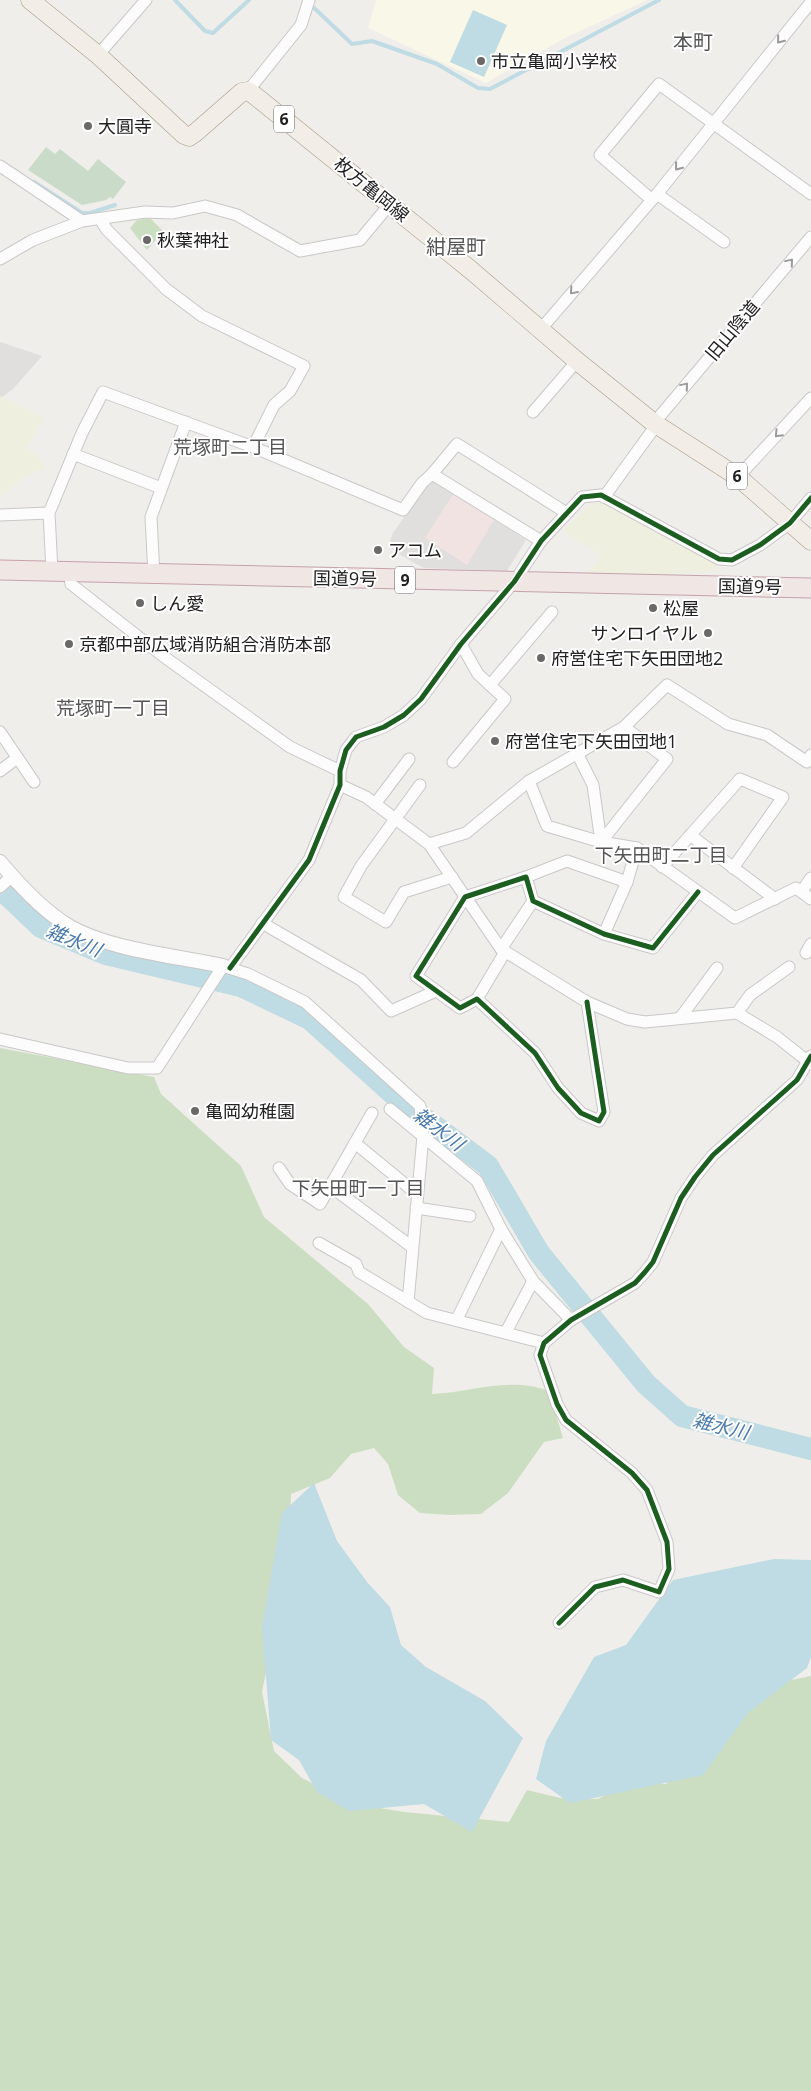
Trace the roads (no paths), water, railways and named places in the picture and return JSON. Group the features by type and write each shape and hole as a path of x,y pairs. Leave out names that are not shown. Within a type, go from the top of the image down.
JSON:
{"highway":[{"name":"国道9号","path":"0,570 154,575 811,588"}],"main road":[{"path":"30,0 98,55 184,135 189,136 242,92 248,91"},
{"name":"枚方亀岡線","path":"248,91 390,204 655,424 738,477 811,541"}],"street":[{"path":"98,55 146,0"},
{"path":"248,91 301,25 309,0"},
{"path":"541,328 654,197 811,2"},
{"path":"724,242 654,197 600,155 659,84 811,194"},
{"path":"0,166 82,221"},
{"path":"0,259 33,240 82,221 145,212 173,213 205,206 237,215 300,252 360,240 390,204"},
{"path":"100,219 107,230 166,289 202,316 304,366 290,391 274,405 253,447"},
{"name":"旧山陰道","path":"604,497 655,424 811,237"},
{"path":"533,412 577,361"},
{"path":"340,771 290,747 163,656 71,584 60,572 49,513 73,454 103,392 253,447 403,510 422,483 457,444 566,512"},
{"path":"738,477 811,398"},
{"path":"154,575 151,517 186,422"},
{"path":"73,454 161,488"},
{"path":"432,474 541,541"},
{"path":"0,1038 128,1068 157,1068 226,967 262,924 309,860 340,784 340,771 346,750 356,737 384,727 404,716 421,699 462,644 514,582 541,541 582,496 604,497 719,560 732,560 760,545 790,523 811,498"},
{"path":"0,516 49,513"},
{"path":"490,684 552,612"},
{"path":"453,762 505,699 478,674 462,644"},
{"path":"429,844 466,834 529,781 624,727 667,685 728,724 767,735 810,761"},
{"path":"601,842 668,759 624,727"},
{"path":"0,732 34,782"},
{"path":"577,754 593,785 601,842"},
{"path":"0,771 18,758"},
{"path":"375,804 409,759"},
{"path":"662,866 740,780 783,797 733,868"},
{"path":"529,781 547,826 601,842 637,848 735,918 796,888 807,895 811,878"},
{"path":"340,784 375,804 429,844 503,951 587,1002 627,1019 645,1022 737,1013 777,1037 810,1061 797,1080 713,1155 695,1177 681,1198 654,1262 635,1283 571,1320 544,1343 540,1355 557,1404 566,1420 632,1473 647,1490 666,1542 669,1569 660,1592 623,1580 595,1587 559,1623"},
{"path":"420,785 361,866 344,897 386,922 404,892 452,877"},
{"path":"690,836 775,899"},
{"path":"604,934 627,882 637,848"},
{"path":"526,877 533,900 476,1000 460,1008 416,976 465,897 526,877 566,861 627,882"},
{"path":"0,862 40,905 70,927 104,941 226,967 284,990 305,1002 325,1017 368,1060 420,1106 422,1136 408,1302"},
{"path":"0,888 12,876"},
{"path":"533,900 604,934 653,948 698,892"},
{"path":"262,924 361,980 391,1010 436,991"},
{"path":"680,1018 717,968"},
{"path":"737,1013 750,994 789,968"},
{"path":"476,1000 535,1053 558,1088 581,1113 599,1121 604,1112 587,1002"},
{"path":"390,1109 477,1181 501,1230 534,1281 571,1320"},
{"path":"279,1168 290,1184 320,1204 372,1113"},
{"path":"355,1143 417,1194"},
{"path":"330,1186 412,1247"},
{"path":"416,1208 470,1216"},
{"path":"457,1319 501,1230"},
{"path":"318,1243 356,1264 359,1272 427,1313 457,1319 544,1343"},
{"path":"506,1332 534,1281"}],"water":[{"path":"473,10 507,25 484,77 450,62"},
{"path":"314,1483 337,1541 367,1582 390,1607 401,1645 426,1667 485,1701 523,1738 472,1832 424,1804 349,1811 317,1792 299,1760 271,1740 262,1627 282,1513"},
{"path":"774,1559 811,1560 811,1657 807,1668 748,1713 703,1775 570,1803 536,1779 546,1741 594,1657 626,1645 673,1580"}],"waterway":[{"path":"175,0 205,31 213,33 249,0"},
{"path":"310,4 352,44 372,41 437,64 478,88 490,89 659,0"},
{"path":"34,182 82,213 90,213 115,205"},
{"name":"雑水川","path":"0,888 41,927 106,954 241,986 310,1019 400,1100 488,1166 539,1253 646,1384 682,1416 811,1449"}],"place":[{"name":"市立亀岡小学校","path":"481,61"},
{"name":"大圓寺","path":"88,126"},
{"name":"秋葉神社","path":"147,240"},
{"name":"アコム","path":"378,550"},
{"name":"しん愛","path":"140,603"},
{"name":"松屋","path":"653,608"},
{"name":"サンロイヤル","path":"708,633"},
{"name":"京都中部広域消防組合消防本部","path":"69,644"},
{"name":"府営住宅下矢田団地2","path":"541,658"},
{"name":"府営住宅下矢田団地1","path":"495,741"},
{"name":"亀岡幼稚園","path":"195,1111"}],"district":[{"name":"本町","path":"693,41"},
{"name":"紺屋町","path":"456,246"},
{"name":"荒塚町二丁目","path":"230,447"},
{"name":"荒塚町一丁目","path":"113,708"},
{"name":"下矢田町二丁目","path":"661,855"},
{"name":"下矢田町一丁目","path":"358,1188"}]}
